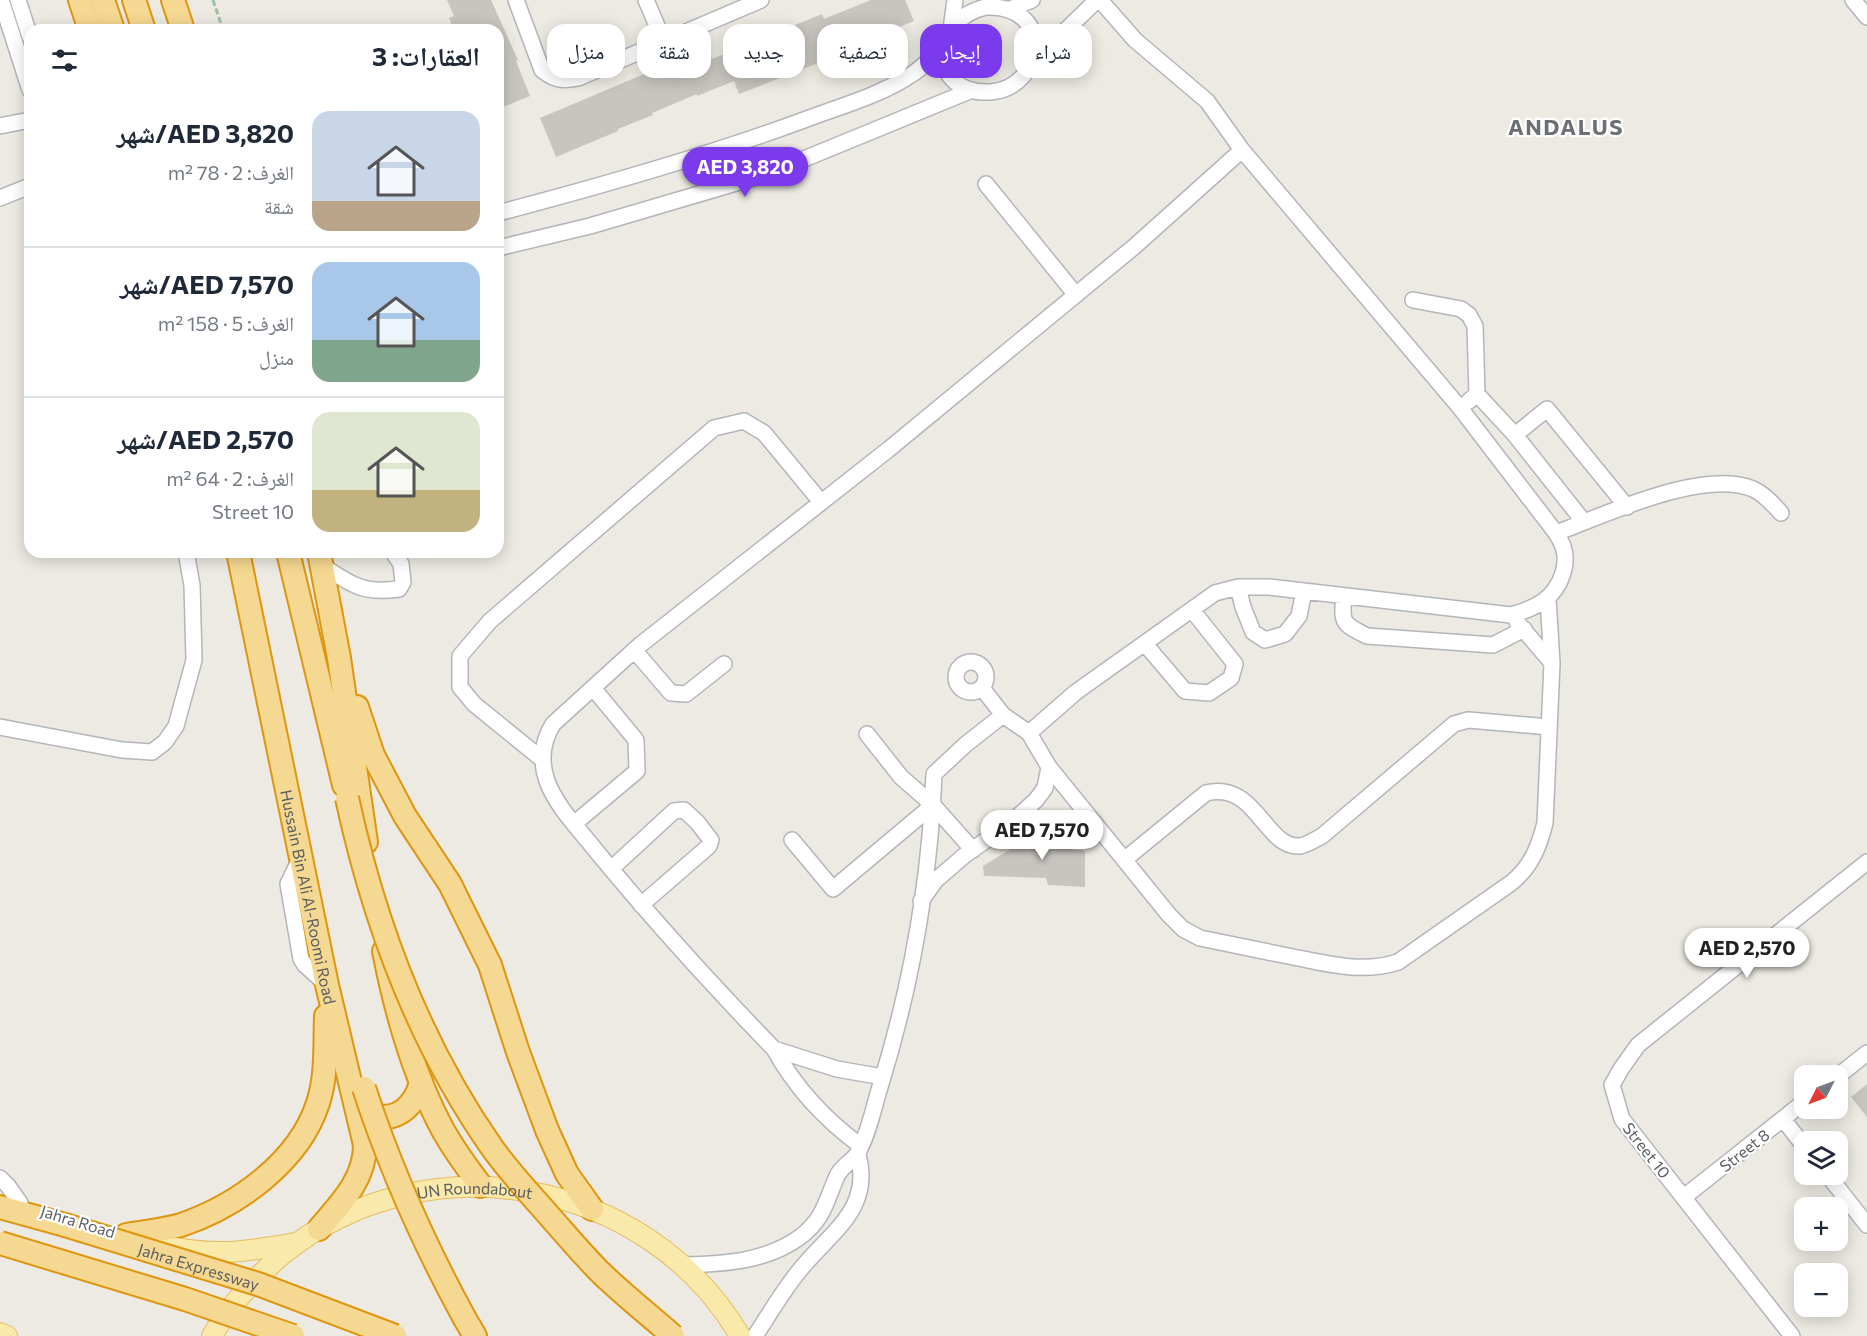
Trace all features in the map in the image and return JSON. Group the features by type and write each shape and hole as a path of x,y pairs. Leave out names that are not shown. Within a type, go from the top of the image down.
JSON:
{"highway":[{"path":"80,0 88,24"},
{"path":"103,0 111,24"},
{"path":"134,0 142,24"},
{"path":"173,0 181,24"},
{"name":"Hussain Bin Ali Al-Roomi Road","path":"239,558 327,985 358,1092 364,1145 363,1166 346,1197 319,1229"},
{"path":"251,558 361,1107 373,1114 386,1117 400,1114 415,1101 422,1082"},
{"path":"289,558 365,878 386,942 429,1041 456,1093 494,1150 601,1273 673,1336"},
{"path":"320,559 339,658 374,894 399,1017 422,1082 444,1132 481,1186"},
{"path":"339,658 373,755 405,816 450,885 490,965 518,1052 547,1130 567,1174 592,1209"},
{"path":"126,1235 179,1225 204,1216 236,1199 262,1179 291,1151 306,1131 318,1102 324,1066 327,985"},
{"path":"358,1092 414,1220 475,1336"},
{"name":"Jahra Expressway","path":"10,1205 258,1284 394,1336"},
{"path":"0,1243 185,1299 293,1336"}],"main road":[{"name":"UN Roundabout","path":"212,1336 240,1296 267,1268 319,1229 366,1207 405,1194 436,1188 481,1186 510,1188 551,1196 611,1217 648,1239 682,1265 718,1304 740,1336"},
{"name":"Jahra Road","path":"0,1197 10,1205 154,1244 202,1253 252,1251 298,1243"},
{"path":"0,1333 7,1336"}],"street":[{"path":"1,0 24,71"},
{"path":"18,0 26,24"},
{"path":"516,0 542,70 560,81 578,78 637,52"},
{"path":"646,0 656,24"},
{"path":"702,24 761,0"},
{"path":"952,24 955,0"},
{"path":"955,24 969,12 1032,0"},
{"path":"1029,733 1076,692 1215,593 1238,587 1269,587 1511,615 1528,610 1548,599 1559,585 1565,566 1564,550 1556,532 1461,409 1242,150 1207,101 1136,40 1099,0 1073,24"},
{"path":"1853,0 1867,16"},
{"path":"1000,6 1026,20 1029,24"},
{"path":"504,211 596,187 768,134 873,94 907,78 920,68"},
{"path":"953,78 972,90 988,92 1004,88 1020,78"},
{"path":"504,247 590,226 770,173 972,90"},
{"path":"0,126 24,121"},
{"path":"755,1336 804,1264 830,1239 852,1210 860,1194 859,1150 811,1103 784,1068 774,1049 641,905 574,824 562,808 548,781 543,760 545,738 553,724 634,650 889,449 1135,246 1242,150"},
{"path":"986,184 1076,295"},
{"path":"0,198 24,188"},
{"path":"1413,300 1461,309 1469,315 1475,326 1477,394 1515,435 1584,522"},
{"path":"1461,409 1477,394"},
{"path":"1515,435 1547,409 1627,507"},
{"path":"543,760 474,704 460,687 460,656 490,621 714,428 744,421 764,433 821,502"},
{"path":"1556,532 1678,489 1723,484 1752,489 1771,501 1781,513"},
{"path":"0,727 122,750 152,752 165,742 176,726 194,660 192,585 187,558"},
{"path":"320,559 355,586 378,592 399,589 403,582 401,564 397,558"},
{"path":"1238,587 1253,632 1265,640 1285,634 1299,616 1304,591"},
{"path":"1344,596 1342,615 1348,627 1367,636 1493,645 1524,629"},
{"path":"982,688 1003,715 1029,733 1049,767 1169,915 1183,929 1200,938 1337,966 1361,969 1381,967 1398,962 1523,873 1540,843 1545,823 1552,663 1548,599"},
{"path":"1145,644 1185,691 1209,693 1231,678 1235,664 1192,610"},
{"path":"1511,615 1552,663"},
{"path":"634,650 671,693 686,694 724,664"},
{"path":"574,824 637,771 636,740 593,688"},
{"path":"682,1265 745,1260 785,1247 817,1220 828,1202 838,1173 859,1150 883,1077 905,990 921,902 933,805 934,774 964,745 1003,715"},
{"path":"1124,860 1206,793 1215,791 1226,791 1239,797 1281,840 1302,846 1322,836 1454,724 1468,720 1549,727"},
{"path":"867,734 901,777 933,805 973,850"},
{"path":"921,902 936,880 1012,822 1036,800 1046,788 1049,767"},
{"path":"792,840 833,890 933,805"},
{"path":"611,869 674,811 684,810 697,822 711,840 709,846 641,905"},
{"name":"Street 10","path":"1792,1336 1622,1119 1612,1085 1638,1045 1867,862"},
{"path":"774,1049 837,1069 883,1077"},
{"path":"1848,1068 1867,1053"},
{"name":"Street 8","path":"1684,1197 1794,1110"},
{"path":"1783,1119 1794,1133"},
{"path":"0,1178 8,1186 10,1205"},
{"path":"1836,1185 1867,1225"}],"path":[{"path":"213,0 221,24"}],"building":[{"path":"447,0 491,0 502,24 452,24 449,18 454,16"},
{"path":"871,0 905,0 914,21 907,24 817,24 817,63 805,68 805,24 798,24 822,14 824,19"},
{"path":"504,29 518,60 516,61 530,96 504,107"},
{"path":"723,54 723,78 780,78 739,94 734,81 697,96 697,94 556,157 540,118 637,77 711,78 711,57 712,59"},
{"path":"1045,828 1055,828 1056,834 1070,835 1069,849 1085,851 1085,887 1048,885 1046,878 984,876 983,866"},
{"path":"1867,1084 1867,1117 1851,1097"}],"district":[{"name":"ANDALUS","path":"1566,126"}]}
